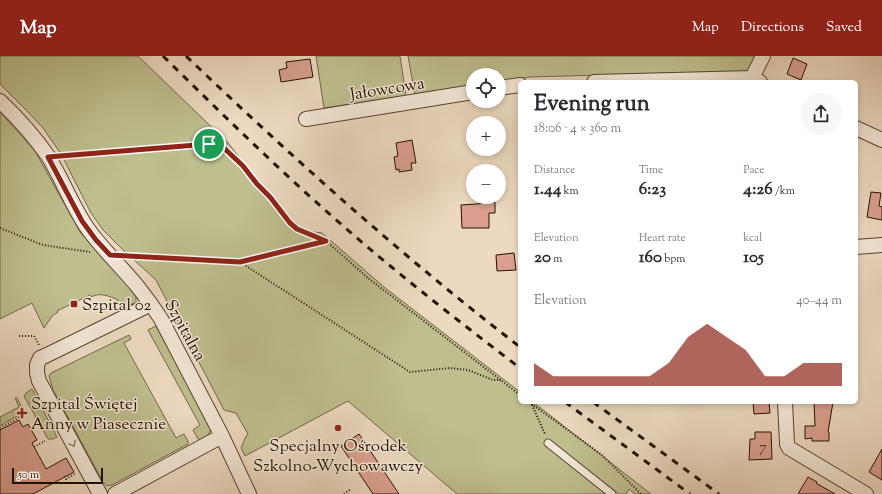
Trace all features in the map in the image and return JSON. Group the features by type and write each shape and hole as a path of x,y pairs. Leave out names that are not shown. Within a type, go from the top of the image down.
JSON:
{"street":[{"path":"756,80 763,56"},
{"path":"506,87 518,85"},
{"name":"Jałowcowa","path":"306,119 466,93"},
{"name":"Szpitalna","path":"0,101 26,127 48,157 82,221 96,240 138,286 161,319 222,436 249,494"},
{"path":"858,129 882,140"},
{"path":"858,247 882,245"},
{"path":"100,494 39,380 36,368 37,362 42,352 151,304"},
{"path":"785,404 789,448 866,494"},
{"path":"115,494 222,436"}],"lane":[{"path":"548,443 612,494"}],"path":[{"path":"48,157 209,144 224,148 243,166 290,223 297,229 326,241 374,282 518,393"},
{"path":"0,228 43,245 110,255 240,262 326,241"},
{"path":"240,262 410,372 450,368 468,370 492,380 502,380"},
{"path":"19,336 34,336 42,352"},
{"path":"532,404 548,443"},
{"path":"532,404 602,455 641,494"},
{"path":"0,428 29,412"},
{"path":"34,447 45,441"},
{"path":"65,476 66,479 78,472"},
{"path":"344,494 351,489"}],"green space":[{"path":"0,56 138,56 228,143 291,223 306,230 322,233 384,287 518,390 518,404 536,404 651,494 635,494 629,489 626,494 619,494 571,457 567,462 601,487 606,494 457,494 348,401 245,456 241,448 248,434 236,413 224,410 156,280 103,230 91,213 61,154 43,128 0,84"},
{"path":"316,56 400,56 406,96 324,108"},
{"path":"408,56 755,56 748,71 529,77 506,81 506,68 466,68 466,87 415,95"},
{"path":"0,112 35,151 80,232 134,291 136,303 128,305 116,303 118,300 108,296 98,295 91,297 90,295 57,311 58,312 52,316 44,328 32,303 0,319"},
{"path":"156,326 210,424 211,428 208,437 201,440 198,439 193,430 200,425 148,330"},
{"path":"129,335 131,339 124,343 176,438 184,434 188,444 112,485 107,486 103,482 53,390 49,376 51,373"},
{"path":"32,389 57,437 53,439 48,439 24,396"},
{"path":"15,398 17,398 24,412 0,426 0,417 19,407"}],"building":[{"path":"793,58 807,64 801,80 787,74"},
{"path":"310,59 313,77 281,82 279,70 287,68 286,62"},
{"path":"412,140 416,163 411,163 412,170 399,172 399,169 396,170 394,157 398,156 396,143"},
{"path":"871,192 881,193 879,206 882,207 882,220 867,217"},
{"path":"495,204 495,213 489,213 489,228 462,228 461,205"},
{"path":"514,253 516,270 497,271 496,255"},
{"path":"753,404 769,404 770,413 754,414"},
{"path":"814,404 833,404 828,432 829,441 812,441 812,438 805,439 805,426 815,426"},
{"path":"19,420 23,427 28,424 37,440 32,443 46,469 66,458 74,472 33,494 0,494 0,430"},
{"path":"755,432 771,432 772,459 749,460 750,439 755,439"},
{"path":"359,434 399,494 373,494 341,446"},
{"path":"882,449 882,480 869,472"},
{"path":"808,477 817,482 816,483 835,494 798,494"}],"railway":[{"path":"163,56 226,118 334,218 426,295 518,366"},
{"path":"186,56 349,206 476,313 518,345"},
{"path":"568,404 690,494"},
{"path":"596,404 719,494"}],"place":[{"name":"Szpital 02","path":"74,304"},
{"name":"Szpital Świętej Anny w Piasecznie","path":"22,413"},
{"name":"Specjalny Ośrodek Szkolno-Wychowawczy","path":"338,428"}],"route":[{"path":"209,144 224,148 243,166 290,223 297,229 326,241 240,262 124,257 110,255 96,240 82,221 48,157 154,148 209,144"}]}
